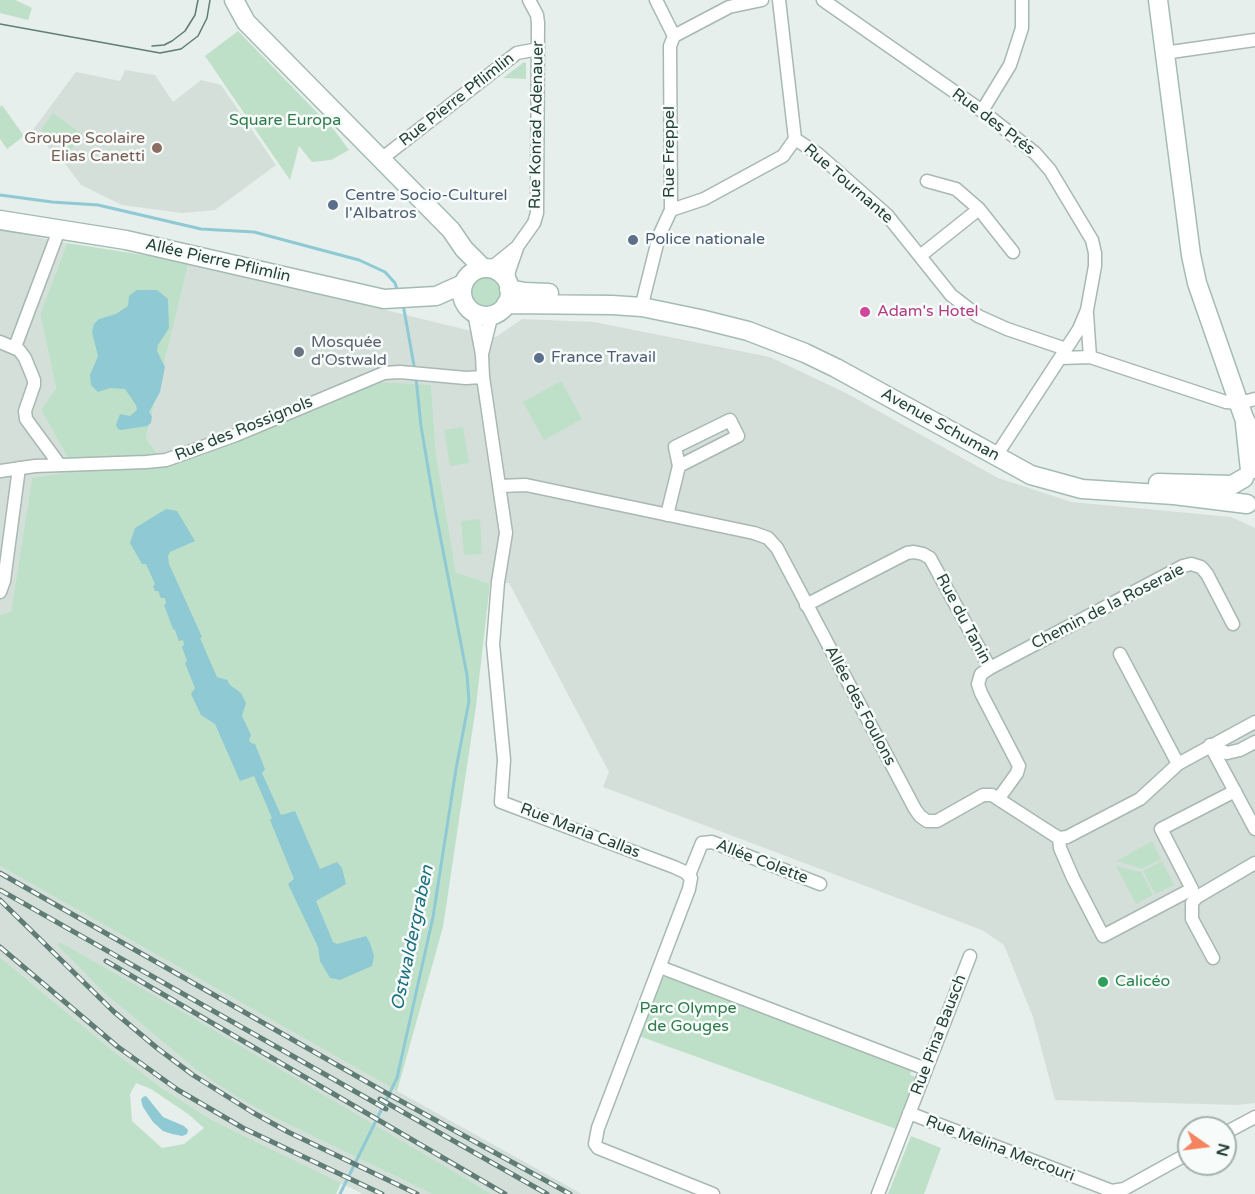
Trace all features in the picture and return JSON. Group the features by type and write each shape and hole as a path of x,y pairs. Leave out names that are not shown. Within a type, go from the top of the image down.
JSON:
{"street":[{"path":"234,0 246,22 451,230 464,249 476,274"},
{"name":"Rue Konrad Adenauer","path":"504,298 508,271 517,247 534,223 537,213 537,15 529,0"},
{"path":"656,0 674,36 729,8 762,0"},
{"name":"Rue Tournante","path":"779,0 795,140 818,154 888,216 951,295 978,316 1063,353"},
{"name":"Rue des Prés","path":"823,0 981,111 1035,153 1050,170 1092,240 1095,266 1087,310 1079,329 998,452"},
{"path":"981,111 1010,65 1022,28 1022,0"},
{"path":"1158,0 1197,283 1246,407 1255,439"},
{"name":"Rue Freppel","path":"643,303 659,236 671,210 670,46 674,36"},
{"path":"1164,53 1255,40"},
{"name":"Rue Pierre Pflimlin","path":"380,160 517,53 538,49"},
{"path":"671,210 704,199 783,156 795,140"},
{"path":"927,181 956,189 979,209 1013,252"},
{"path":"920,256 979,209"},
{"name":"Allée Pierre Pflimlin","path":"0,220 126,240 384,299 436,296 476,274"},
{"path":"15,347 59,230"},
{"name":"Rue Konrad Adenauer","path":"476,274 517,247"},
{"path":"476,274 504,276 504,298"},
{"path":"470,309 463,299 476,274"},
{"name":"Avenue Schuman","path":"504,298 525,292 585,294 702,309 751,322 838,357 998,452 1030,475 1082,489 1174,495 1251,507"},
{"name":"Allée Pierre Pflimlin","path":"436,296 480,315 504,298"},
{"name":"Rue Maria Callas","path":"482,355 504,298"},
{"name":"Rue Maria Callas","path":"470,309 482,355 483,376 506,533 498,582 493,644 504,760 501,802 689,875"},
{"path":"1087,310 1090,357"},
{"path":"0,342 15,347 22,353 34,380 25,411 26,419 59,464"},
{"path":"1063,353 1090,357 1195,393 1246,407"},
{"name":"Rue des Rossignols","path":"0,471 59,464 166,460 236,435 377,374 393,372 466,378 483,376"},
{"path":"1246,407 1250,471 1242,490 1251,507"},
{"path":"667,515 680,466 675,447 730,420 738,436 680,466"},
{"name":"Avenue Schuman","path":"998,452 1033,465 1082,478 1117,482 1232,485 1250,471"},
{"path":"1,591 19,468"},
{"name":"Allée des Foulons","path":"500,486 526,485 754,533 768,538 777,548 920,816 927,821 937,820 983,795 999,798"},
{"name":"Rue du Tanin","path":"806,605 907,553 923,554 930,558 990,668 981,674 978,684 1019,766 1017,773 999,798"},
{"name":"Chemin de la Roseraie","path":"990,668 1183,566 1191,564 1200,567 1207,574 1233,624"},
{"path":"1120,654 1178,764"},
{"path":"999,798 1059,838 1067,837 1140,799 1178,764 1255,722"},
{"path":"1210,746 1230,747 1255,734"},
{"path":"1210,746 1227,753 1240,750 1255,742"},
{"path":"1210,746 1255,829"},
{"path":"1213,958 1192,919 1194,893 1161,829 1234,790"},
{"path":"1059,838 1060,848 1073,878 1103,936 1255,863"},
{"name":"Allée Colette","path":"689,875 702,843 712,842 820,884"},
{"path":"689,875 691,883 598,1128 595,1144 598,1148 713,1194"},
{"name":"Rue Pina Bausch","path":"909,1113 970,956"},
{"path":"660,967 926,1069"},
{"path":"878,1194 909,1113"},
{"name":"Rue Melina Mercouri","path":"909,1113 1111,1192 1124,1189 1177,1160"},
{"path":"1237,1127 1255,1117"}],"shaded area":[{"name":"Groupe Scolaire Elias Canetti","path":"125,70 155,75 173,102 201,80 221,85 276,165 215,210 182,213 122,205 81,185 66,165 32,131 76,72 120,81"},
{"path":"0,230 67,243 40,314 56,388 41,410 67,456 70,472 32,479 11,611 0,615"},
{"path":"189,262 496,337 522,319 594,322 770,357 848,394 998,478 1072,502 1231,517 1255,528 1255,1103 1238,1105 1055,1100 1033,1017 1004,945 982,930 603,787 609,772 509,583 490,584 456,572 436,454 431,385 166,466 146,438"},
{"path":"0,866 582,1194 492,1194 60,942 57,945 104,993 195,1069 273,1117 432,1194 363,1194 212,1120 165,1090 113,1051 0,957"}],"green space":[{"path":"0,0 15,0 32,8 28,20 0,13"},
{"name":"Square Europa","path":"238,31 335,131 349,150 331,160 312,162 299,146 290,180 205,56"},
{"path":"524,62 526,63 526,79 503,78"},
{"path":"2,105 24,136 7,149 0,139 0,107"},
{"path":"53,113 82,134 70,151 41,130"},
{"path":"67,243 189,262 146,438 166,466 374,382 431,385 436,454 456,572 490,584 476,706 443,927 397,1091 0,866 0,615 11,611 32,478 70,472 67,456 41,410 56,388 40,314"},
{"path":"485,277 496,281 500,292 496,303 485,307 474,303 470,292 474,281"},
{"path":"561,381 582,419 544,440 523,402"},
{"path":"463,427 469,463 450,466 444,430"},
{"path":"480,519 482,554 464,555 461,521"},
{"path":"1152,841 1161,859 1142,869 1117,861"},
{"path":"1162,861 1174,885 1155,894 1143,871"},
{"path":"1116,866 1141,872 1153,895 1136,904"},
{"path":"60,942 492,1194 432,1194 273,1117 236,1096 195,1069 104,993 57,945"},
{"path":"0,957 113,1051 165,1090 212,1120 341,1183 336,1194 0,1194","holes":["136,1083 151,1089 188,1114 204,1128 184,1144 162,1148 132,1121 130,1094"]},
{"name":"Parc Olympe de Gouges","path":"668,975 912,1068 910,1075 916,1077 896,1129 639,1036 660,980"},
{"path":"911,1136 941,1148 924,1194 888,1194"}],"water":[{"path":"137,290 157,290 168,299 169,328 158,345 157,351 165,367 160,392 149,412 152,416 151,423 147,426 121,430 116,425 120,414 130,416 137,410 136,405 125,389 110,388 98,392 91,385 90,375 98,356 92,332 94,324 99,319 116,314 128,306 129,296"},
{"path":"166,509 177,511 195,541 170,552 169,564 202,637 200,638 217,677 227,680 241,693 246,703 242,716 251,735 249,740 255,744 265,769 262,773 281,815 295,811 320,869 337,862 342,868 346,884 316,901 333,942 337,944 366,936 370,943 374,956 372,966 340,980 330,978 320,961 318,947 288,884 294,879 254,776 240,781 215,724 201,715 191,694 195,688 185,663 187,661 182,647 183,640 179,641 173,629 164,605 165,598 161,598 158,591 155,591 153,586 155,584 146,564 142,564 130,543 135,528"},
{"path":"146,1096 163,1117 184,1126 188,1130 187,1134 182,1136 163,1131 153,1122 141,1100"}],"waterway":[{"path":"0,195 98,205 201,229 254,232 359,260 385,272 395,283 398,292"},
{"path":"403,304 415,371"},
{"name":"Ostwaldergraben","path":"340,1194 397,1078 433,917 469,701 467,675 421,426 416,378"}],"tram line":[{"path":"152,46 164,45 185,31 195,15 198,0"},
{"path":"0,24 160,53 181,49 198,36 207,18 210,0"}],"railway":[{"path":"0,873 388,1094 570,1194"},
{"path":"0,890 386,1109"},
{"path":"0,900 113,1011 193,1075 288,1132 417,1194"},
{"path":"0,947 118,1047 178,1090 243,1128 382,1194"},
{"path":"106,961 505,1194"},
{"path":"380,1099 547,1194"}],"place":[{"name":"Groupe Scolaire Elias Canetti","path":"157,148"},
{"name":"Centre Socio-Culturel l'Albatros","path":"333,205"},
{"name":"Police nationale","path":"633,240"},
{"name":"Adam's Hotel","path":"865,312"},
{"name":"Mosquée d'Ostwald","path":"299,352"},
{"name":"France Travail","path":"539,358"},
{"name":"Calicéo","path":"1103,982"}]}
